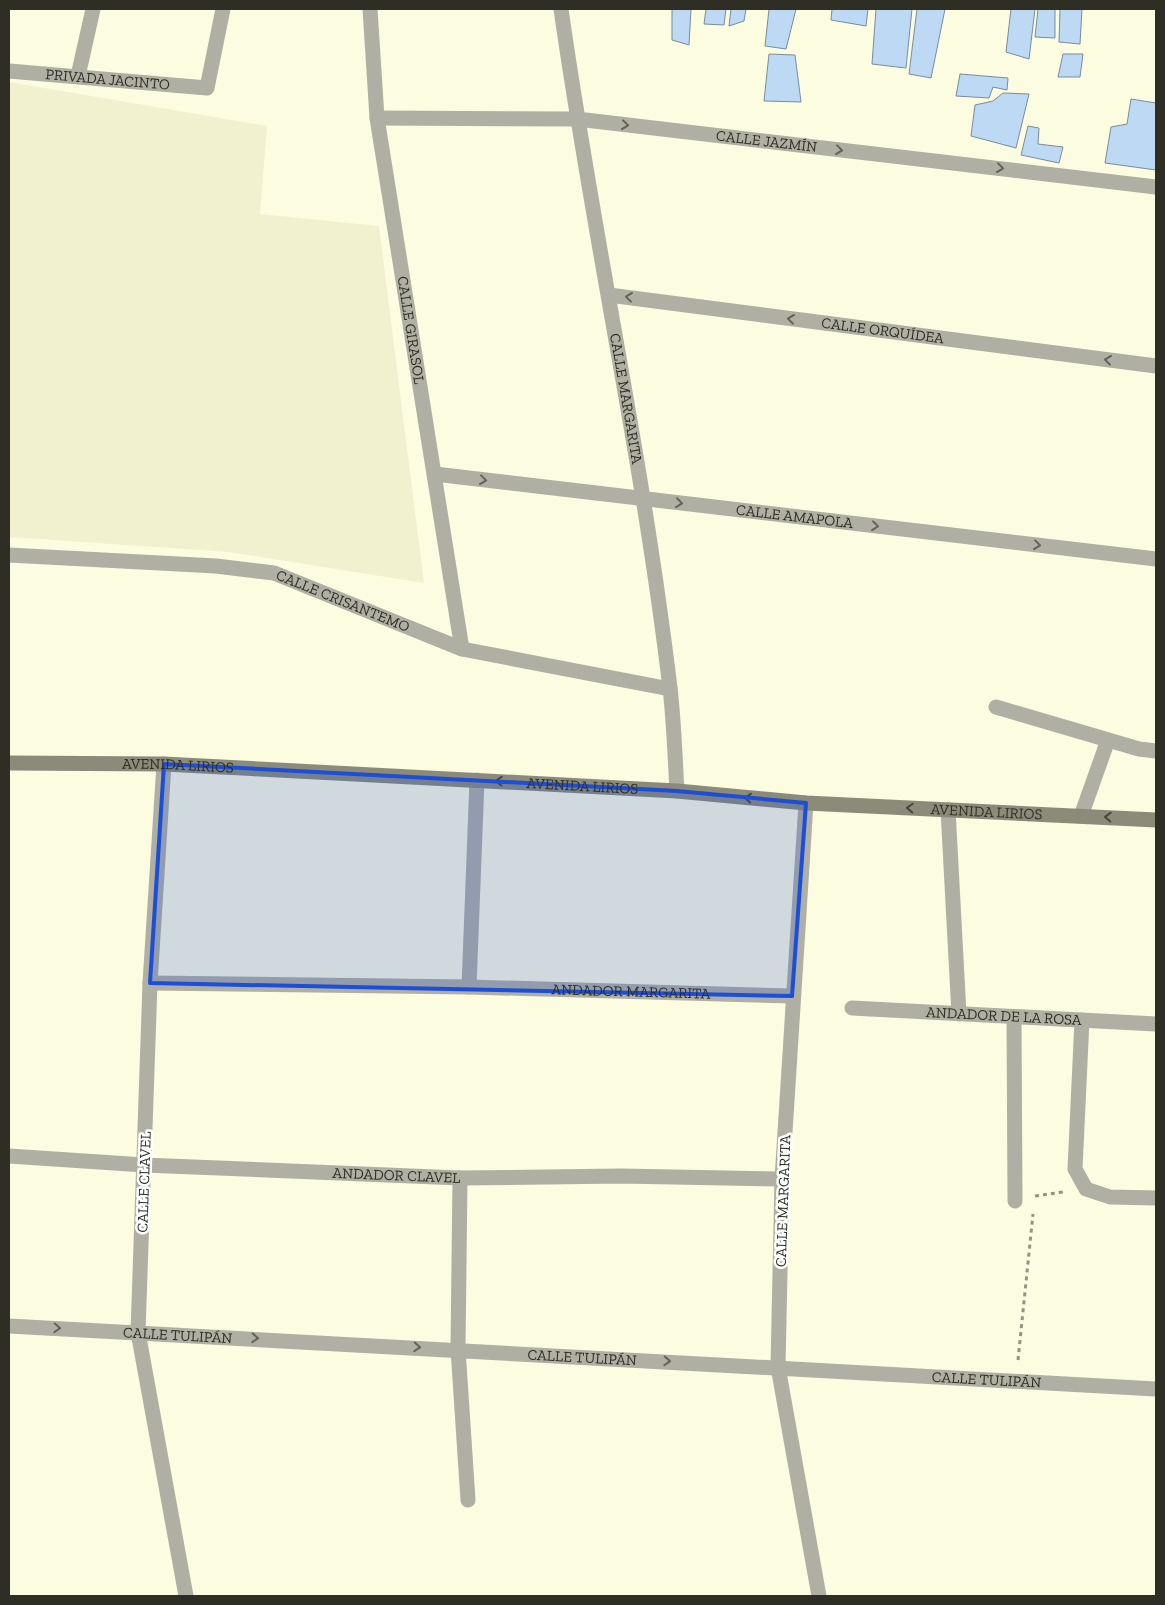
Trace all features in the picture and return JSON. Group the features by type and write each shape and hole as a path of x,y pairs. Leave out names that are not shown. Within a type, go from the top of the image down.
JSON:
{"street":[{"path":"78,76 93,9"},
{"name":"PRIVADA JACINTO","path":"9,71 207,88 224,9"},
{"name":"CALLE GIRASOL","path":"370,9 377,118 462,648"},
{"name":"CALLE MARGARITA","path":"561,9 576,120 609,295 643,499 670,690 677,791"},
{"name":"CALLE JAZMÍN","path":"377,118 576,120 1156,187"},
{"name":"CALLE ORQUÍDEA","path":"609,295 1156,366"},
{"name":"CALLE AMAPOLA","path":"435,474 1156,559"},
{"name":"CALLE CRISANTEMO","path":"9,555 216,566 274,573 462,648 670,690"},
{"path":"996,707 1139,749 1156,751"},
{"path":"1081,816 1108,740"},
{"name":"AVENIDA LIRIOS","path":"9,763 164,764 677,791 806,803 1156,820"},
{"name":"CALLE CLAVEL","path":"164,764 150,983 138,1332 186,1596"},
{"path":"150,983 469,987 476,780"},
{"name":"CALLE MARGARITA","path":"806,803 792,996 782,1179 778,1367 819,1596"},
{"path":"948,810 959,1014"},
{"name":"ANDADOR MARGARITA","path":"469,987 792,996"},
{"name":"ANDADOR DE LA ROSA","path":"852,1008 1156,1024"},
{"path":"1014,1017 1014,1201"},
{"path":"1082,1020 1075,1169 1086,1189 1110,1198 1156,1198"},
{"name":"ANDADOR CLAVEL","path":"9,1156 144,1165 460,1178 621,1176 782,1179"},
{"path":"460,1178 458,1349 468,1500"},
{"name":"CALLE TULIPÁN","path":"9,1326 458,1349 1156,1389"}],"path":[{"path":"1014,1201 1034,1196 1086,1189"},
{"path":"1015,1381 1034,1196"}],"highlighted area":[{"path":"164,764 677,791 806,803 792,996 150,983"}],"shaded area":[{"path":"9,82 267,126 260,214 379,226 424,583 229,552 9,537"}],"building":[{"path":"672,9 691,9 689,45 672,40"},
{"path":"706,9 726,9 724,25 704,24"},
{"path":"731,9 746,9 744,21 729,26"},
{"path":"769,9 796,9 786,49 765,46"},
{"path":"832,9 868,9 866,26 831,20"},
{"path":"876,9 912,9 906,68 872,64"},
{"path":"917,9 945,9 931,78 909,74"},
{"path":"1011,9 1035,9 1029,59 1006,52"},
{"path":"1038,9 1055,9 1055,38 1035,37"},
{"path":"1060,9 1082,9 1080,44 1059,42"},
{"path":"769,54 795,55 801,102 764,101"},
{"path":"1063,54 1083,54 1080,77 1058,77"},
{"path":"960,74 1008,78 1007,90 993,87 989,98 956,96"},
{"path":"1003,93 1029,94 1016,148 971,136 975,105 993,101"},
{"path":"1131,99 1156,103 1156,170 1105,163 1111,127 1127,124"},
{"path":"1028,126 1039,128 1038,144 1063,147 1059,163 1021,155"}]}
